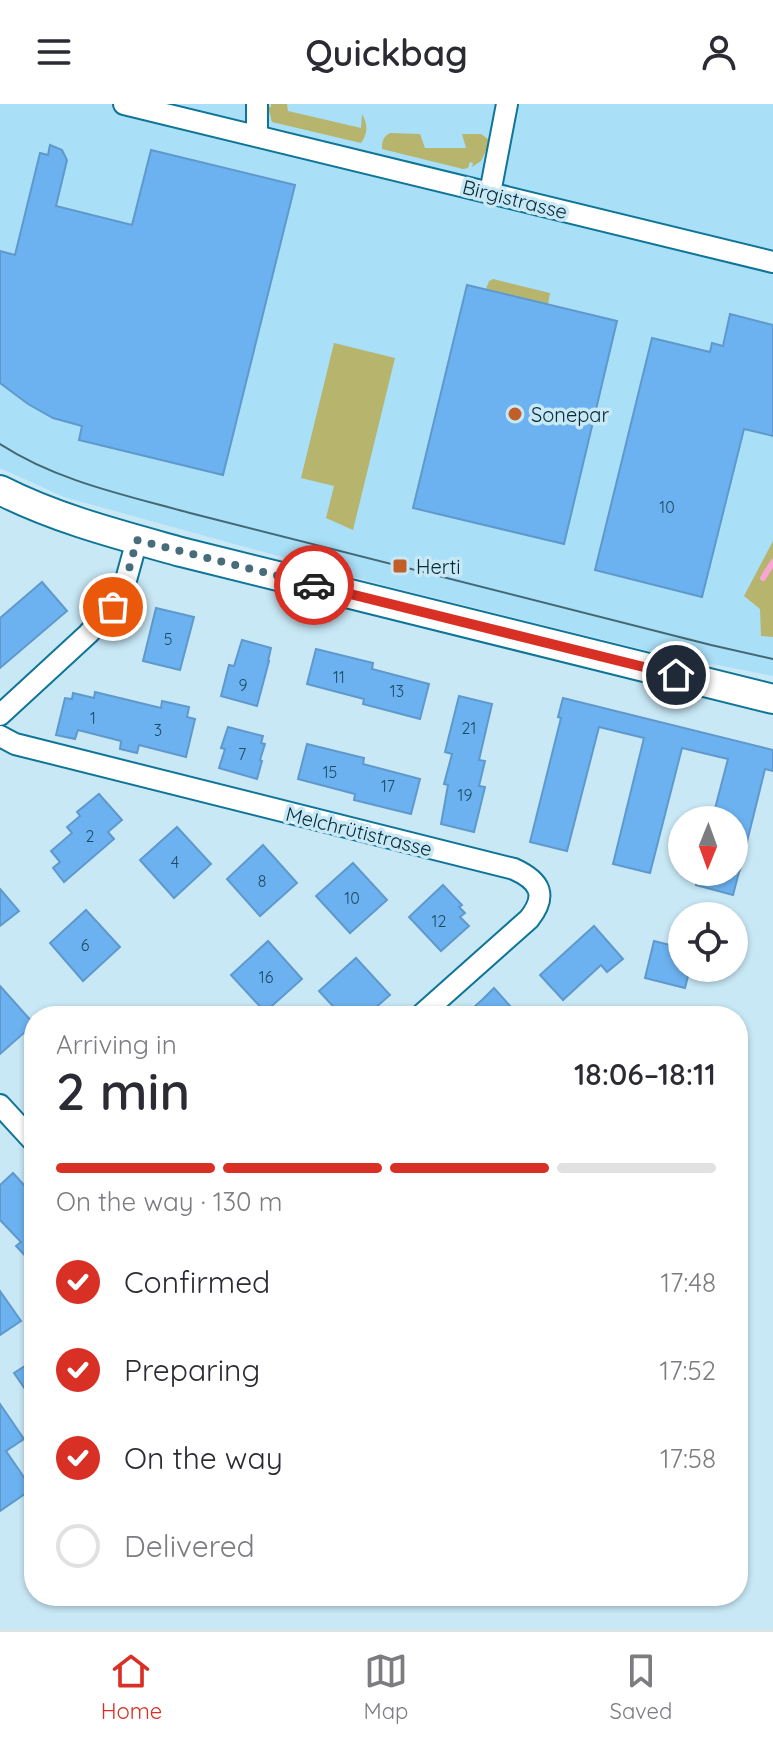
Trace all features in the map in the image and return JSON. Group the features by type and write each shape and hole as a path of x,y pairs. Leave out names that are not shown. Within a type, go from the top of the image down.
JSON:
{"main road":[{"path":"0,490 29,505 137,540 773,699"}],"street":[{"name":"Birgistrasse","path":"124,104 773,262"},
{"path":"257,104 257,135"},
{"path":"490,193 507,104"},
{"path":"0,715 105,618 123,589 137,540"},
{"name":"Melchrütistrasse","path":"0,736 15,744 528,875 536,882 541,897 538,908 431,1006"},
{"path":"0,1105 24,1131"}],"shaded area":[{"path":"0,104 773,104 773,676 653,652 387,586 64,497 0,468"},
{"path":"271,104 287,104 288,111 361,128 362,114 366,133 361,143 272,122 268,107"},
{"path":"390,133 420,134 425,148 466,148 462,134 481,134 488,139 491,151 486,151 481,161 472,167 473,163 470,162 468,168 463,169 382,149 383,140"},
{"path":"493,279 550,293 548,304 486,289"},
{"path":"334,343 395,358 353,530 326,518 334,486 301,478"},
{"path":"773,541 773,637 761,636 760,609 744,596"}],"building":[{"path":"50,145 62,150 67,160 56,206 132,225 151,150 295,185 223,475 79,440 82,426 53,418 0,383 0,251 15,255 40,153 48,155"},
{"name":"Sonepar","path":"467,285 617,321 564,544 413,508"},
{"path":"730,314 773,325 773,436 744,429 702,597 595,570 652,338 710,352 712,343 723,346"},
{"path":"42,582 67,611 0,668 0,618"},
{"path":"156,608 194,617 180,670 143,661"},
{"path":"242,640 271,648 257,706 221,696 229,665 234,666"},
{"path":"316,649 373,663 372,669 429,684 420,719 363,704 364,699 307,684"},
{"path":"95,692 161,708 162,701 189,707 187,717 195,719 186,757 139,745 137,753 120,749 121,741 78,730 75,739 56,735 65,698 72,699 73,693 94,698"},
{"path":"459,696 492,704 479,760 485,761 479,786 485,787 474,832 441,824 448,785 444,784 452,754 445,752"},
{"path":"563,698 773,750 773,771 765,769 748,838 748,806 716,806 728,759 682,748 650,873 613,864 644,738 599,727 567,851 530,842 561,718 558,717"},
{"path":"228,727 263,736 261,743 265,744 257,779 219,768"},
{"path":"307,744 364,758 363,764 420,779 411,814 354,800 355,794 298,779"},
{"path":"99,794 122,820 108,832 114,839 64,882 53,868 60,862 51,851 72,833 67,827 80,816 77,812"},
{"path":"177,827 211,864 174,898 140,860"},
{"path":"263,845 297,883 260,916 227,879"},
{"path":"353,863 387,900 350,933 316,896"},
{"path":"443,885 462,905 459,907 465,913 460,917 469,926 441,951 409,917"},
{"path":"700,886 735,886 733,895"},
{"path":"0,889 19,911 0,926"},
{"path":"86,910 120,947 83,981 50,943"},
{"path":"594,926 623,959 607,972 601,965 563,1000 540,975"},
{"path":"268,941 302,979 272,1006 259,1006 231,975"},
{"path":"654,941 668,944 668,982 686,982 685,988 645,978"},
{"path":"356,958 390,995 377,1006 333,1006 319,991"},
{"path":"0,986 24,1013 24,1033 0,1054"},
{"path":"494,988 510,1006 475,1006"},
{"path":"13,1173 24,1185 24,1254 16,1246 21,1242 0,1220 0,1185"},
{"path":"0,1291 21,1321 0,1335"},
{"path":"24,1366 24,1388 14,1373"},
{"path":"0,1404 24,1439 6,1451 24,1477 24,1494 0,1511"}],"waterway":[{"path":"763,578 773,562"}],"tram line":[{"path":"0,444 45,468 116,493 773,659"}],"way so far":[{"path":"113,607 123,589 137,540 314,585"}],"place":[{"name":"Sonepar","path":"515,414"},
{"name":"Herti","path":"400,566"}],"route":[{"path":"314,585 676,675"}]}
